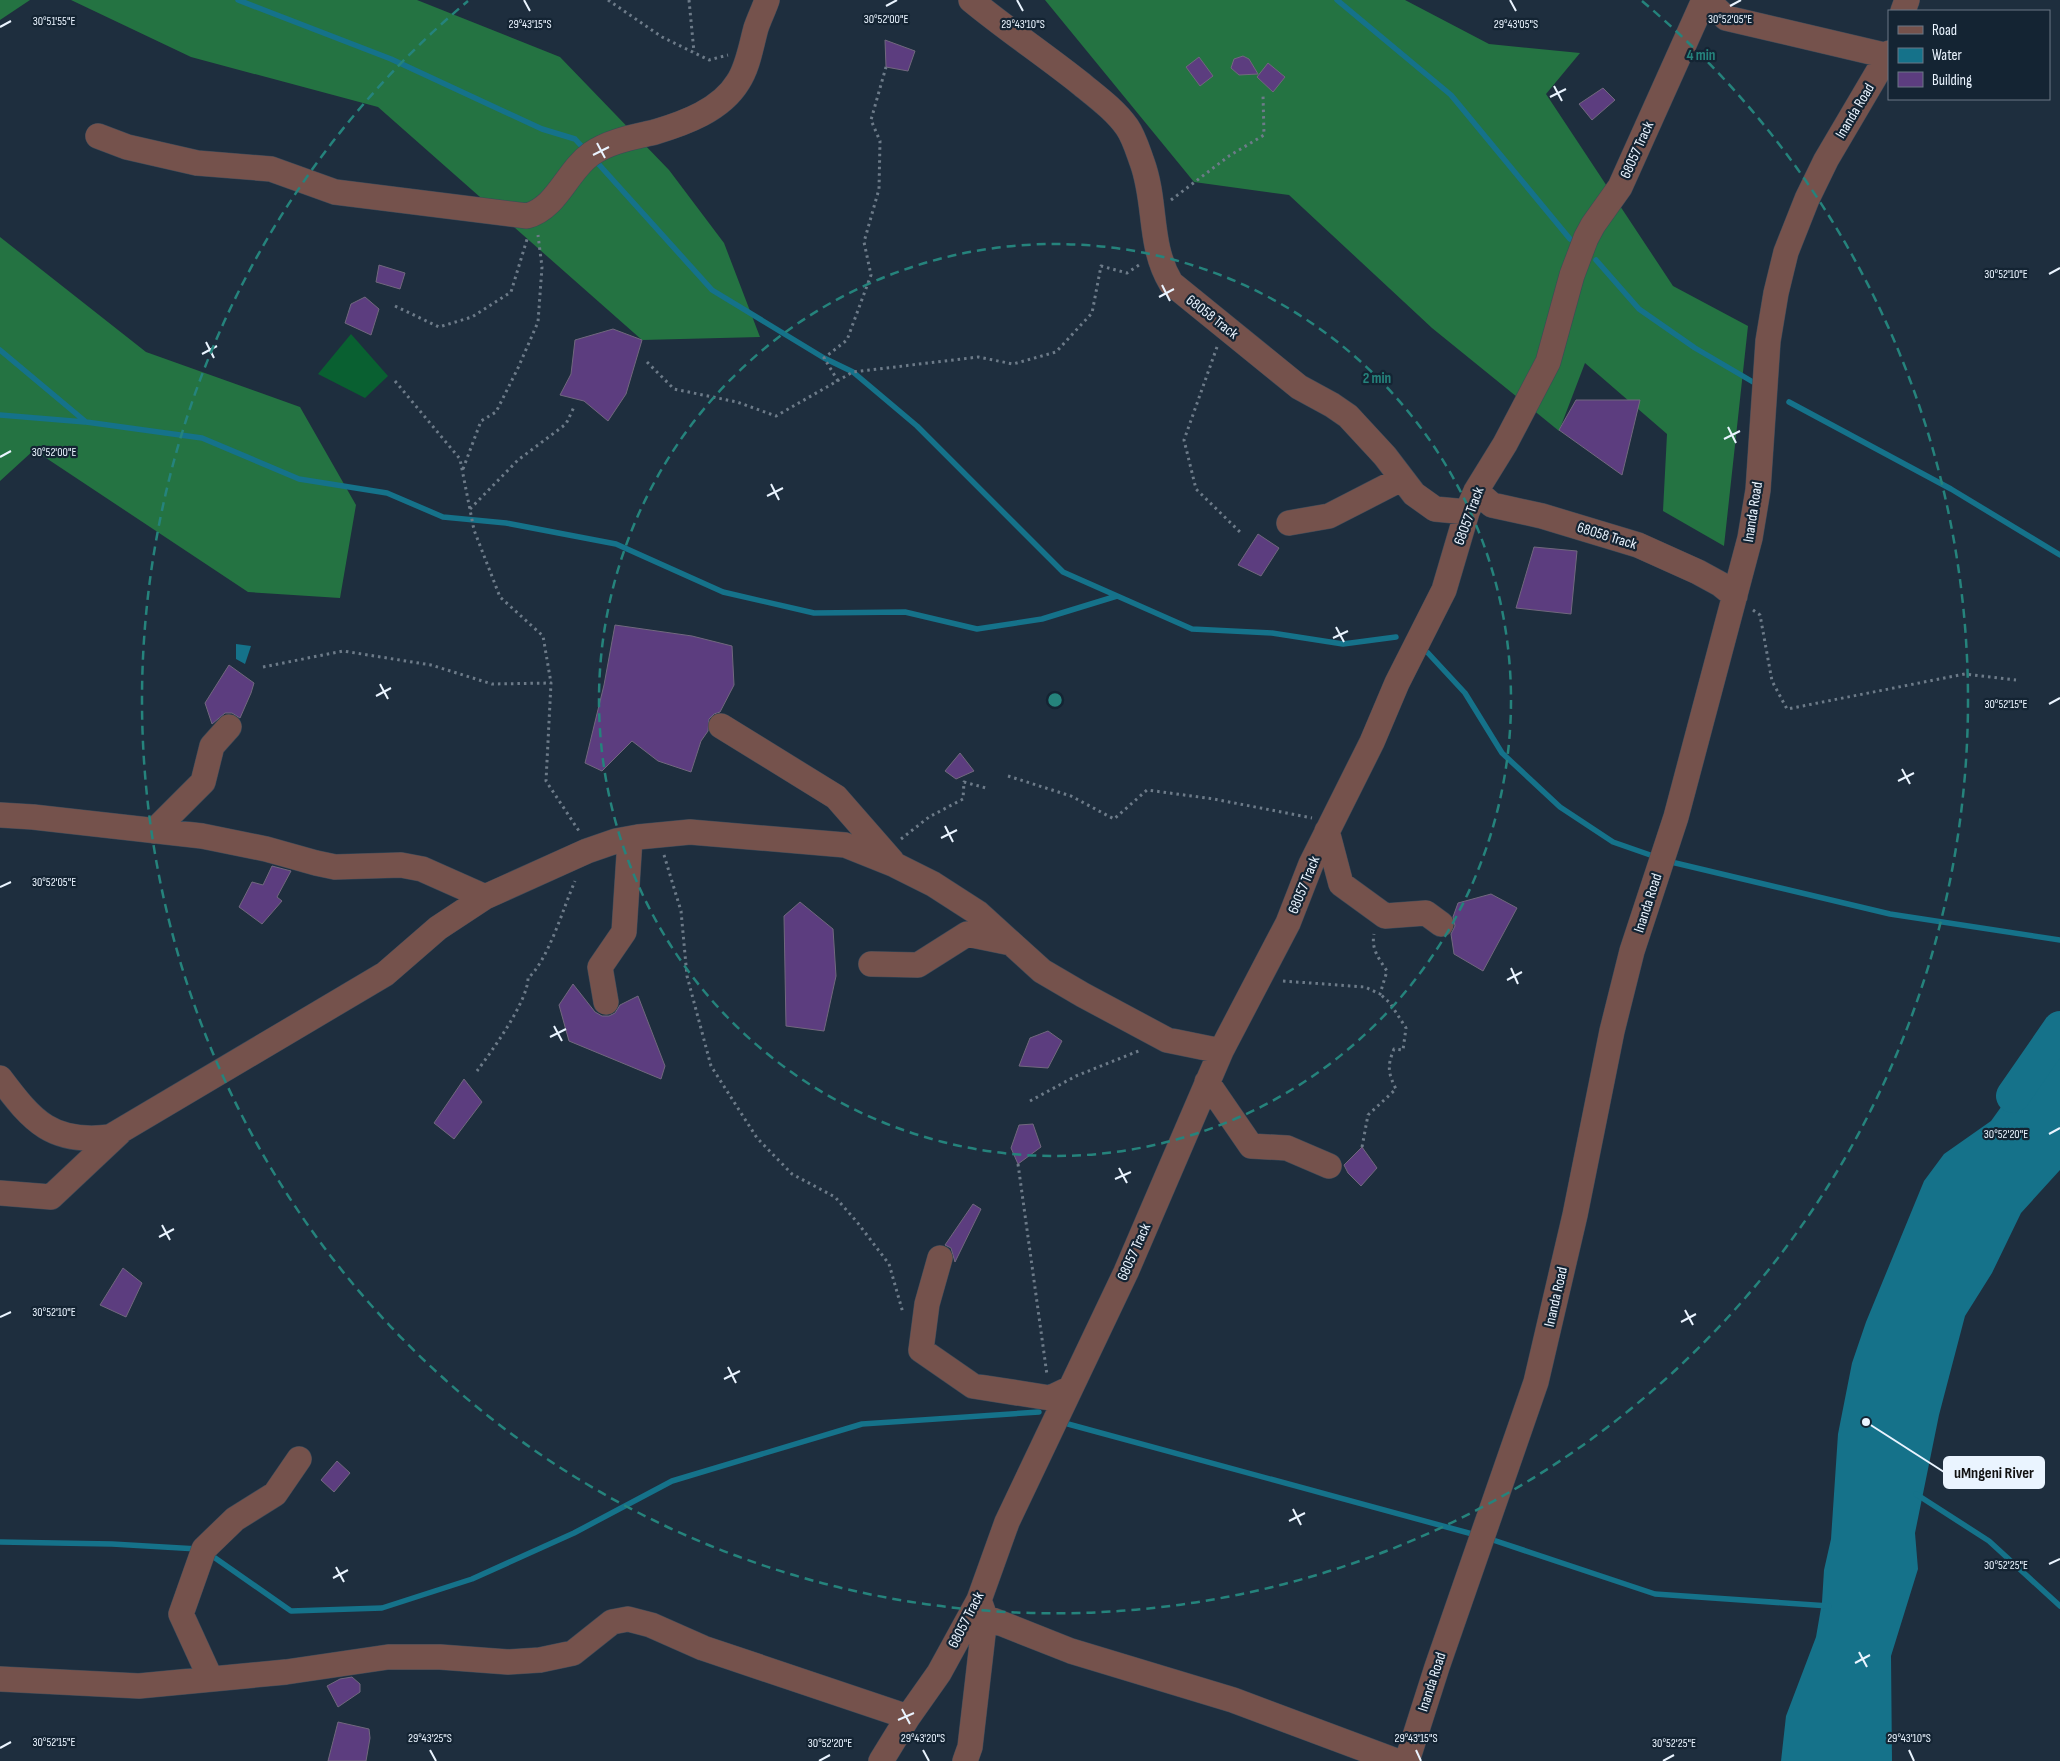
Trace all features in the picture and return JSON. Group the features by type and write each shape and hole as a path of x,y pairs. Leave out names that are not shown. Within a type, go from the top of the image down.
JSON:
{"street":[{"path":"98,136 127,147 197,163 271,168 335,192 527,216 536,214 554,198 579,164 598,149 676,126 717,105 730,94 739,81 767,0"},
{"name":"68058 Track","path":"971,0 1037,48 1117,114 1129,129 1149,182 1157,253 1171,283 1299,386 1348,416 1385,456 1414,494 1435,509 1471,501 1542,516 1638,545 1698,572 1720,584 1735,596"},
{"path":"1706,0 1726,18 1888,54"},
{"name":"68057 Track","path":"881,1761 908,1717 982,1608 1007,1522 1060,1394 1126,1272 1221,1051 1288,923 1311,864 1372,742 1397,683 1444,590 1471,501 1505,444 1548,362 1572,275 1584,244 1593,225 1620,187 1706,0"},
{"name":"Inanda Road","path":"1407,1761 1437,1667 1536,1382 1575,1215 1612,1031 1632,951 1676,817 1750,538 1758,490 1768,341 1776,293 1786,252 1798,220 1826,160 1888,54"},
{"path":"1289,524 1329,516 1401,478"},
{"path":"721,726 836,797 890,858"},
{"path":"154,831 203,782 212,746 229,727"},
{"path":"0,815 154,831 232,842 335,866 408,866 431,873 485,898"},
{"path":"1330,827 1340,884 1385,916 1426,914 1441,924"},
{"path":"0,1078 18,1102 49,1130 67,1136 88,1139 110,1137 385,974 438,928 485,898 587,851 630,839 690,832 845,845 890,858 978,913 1042,971 1167,1040 1221,1051"},
{"path":"606,1002 600,966 624,932 630,839"},
{"path":"871,964 918,966 967,934 1011,943"},
{"path":"1207,1082 1251,1146 1287,1148 1329,1166"},
{"path":"0,1193 51,1197 119,1133"},
{"path":"940,1258 927,1304 921,1350 973,1386 1060,1394"},
{"path":"214,1679 208,1673 181,1614 204,1549 235,1519 275,1494 299,1459"},
{"path":"965,1761 970,1747 982,1608 1071,1651 1242,1703 1396,1761"},
{"path":"0,1679 139,1686 286,1672 388,1657 440,1657 508,1662 540,1660 573,1654 612,1622 628,1619 651,1625 704,1648 908,1717"}],"path":[{"path":"608,0 662,37 710,60 750,50"},
{"path":"689,0 694,52"},
{"path":"838,380 824,358 847,340 871,275 864,242 879,189 880,141 871,120 886,67"},
{"path":"1152,214 1229,156 1264,134 1263,95"},
{"path":"395,306 439,327 472,317 511,292 536,214"},
{"path":"462,471 481,421 496,412 538,322 542,267 536,214"},
{"path":"646,362 674,389 737,402 776,416 852,372 978,357 1013,364 1056,352 1092,313 1101,266 1127,273 1157,253"},
{"path":"1224,327 1184,440 1196,489 1241,533"},
{"path":"395,381 460,459 474,530 500,597 543,636 551,682 546,781 578,827 587,851 557,928 535,972 528,978 528,988 506,1029 477,1071"},
{"path":"470,510 518,460 566,424 574,407"},
{"path":"1735,596 1760,615 1772,681 1787,709 1965,674 2016,680"},
{"path":"263,666 343,651 431,666 492,684 551,682"},
{"path":"1008,776 1071,796 1114,819 1147,790 1214,799 1330,827"},
{"path":"890,858 928,817 963,799 964,782 986,788"},
{"path":"658,835 681,911 687,976 711,1066 757,1138 792,1174 835,1196 858,1222 889,1264 905,1318"},
{"path":"1378,911 1372,943 1387,971 1380,994"},
{"path":"1256,984 1289,980 1365,987 1380,994 1390,1003 1406,1028 1403,1050 1394,1049 1388,1063 1396,1089 1368,1115 1362,1147"},
{"path":"1030,1102 1076,1076 1167,1040"},
{"path":"1018,1164 1060,1394"}],"green space":[{"path":"0,0 30,0 0,20"},
{"path":"71,0 417,0 560,57 669,170 724,243 760,337 642,340 378,107 191,57"},
{"path":"1045,0 1405,0 1489,44 1580,53 1546,94 1673,286 1748,326 1724,546 1663,511 1667,434 1585,363 1559,431 1432,328 1289,195 1194,182"},
{"path":"0,237 146,352 300,407 356,505 340,598 248,592 34,450 0,481"},
{"path":"351,334 388,376 365,398 318,374"}],"water":[{"path":"236,644 251,646 245,664 236,659"},
{"path":"2060,1029 2060,1170 2021,1213 1992,1273 1965,1316 1939,1415 1915,1533 1918,1569 1891,1656 1892,1761 1781,1761 1786,1716 1816,1637 1822,1602 1824,1570 1831,1539 1838,1434 1852,1363 1866,1322 1924,1181 1944,1154 1991,1121"}],"building":[{"path":"885,40 915,51 908,71 886,67"},
{"path":"1243,56 1249,59 1258,74 1239,75 1231,68 1234,59"},
{"path":"1199,57 1213,76 1200,86 1186,67"},
{"path":"1268,63 1285,77 1273,92 1257,77"},
{"path":"1603,88 1615,100 1592,120 1579,104"},
{"path":"379,265 405,273 400,289 376,282"},
{"path":"365,297 379,309 371,335 345,323 351,304"},
{"path":"613,329 642,340 626,394 608,421 584,401 560,395 571,374 575,340"},
{"path":"1576,400 1640,400 1622,475 1559,430"},
{"path":"1258,534 1279,548 1261,576 1238,565"},
{"path":"1534,547 1577,551 1571,614 1516,608"},
{"path":"615,625 692,636 732,646 734,685 720,712 714,714 709,719 708,731 701,741 691,772 658,761 632,741 602,771 585,763 604,685"},
{"path":"229,665 254,683 240,718 232,713 225,713 212,724 205,703"},
{"path":"960,753 974,771 956,779 945,771"},
{"path":"272,866 291,871 277,897 282,901 262,924 239,907 252,882 263,885"},
{"path":"1491,894 1517,908 1483,971 1454,954 1451,934 1455,926 1453,917 1458,903"},
{"path":"800,902 833,929 836,976 824,1031 786,1026 784,916"},
{"path":"573,984 595,1012 602,1016 609,1016 615,1013 620,1005 638,996 665,1066 661,1079 569,1041 559,1005"},
{"path":"1048,1031 1062,1041 1048,1068 1019,1066 1030,1038"},
{"path":"464,1079 482,1102 454,1139 434,1123"},
{"path":"1033,1124 1041,1147 1018,1164 1011,1148 1019,1125"},
{"path":"1362,1147 1377,1168 1361,1186 1348,1173 1344,1165"},
{"path":"973,1204 981,1209 955,1262 951,1248 945,1245"},
{"path":"123,1268 142,1283 126,1317 100,1305"},
{"path":"337,1461 350,1473 334,1492 321,1480"},
{"path":"352,1677 360,1684 360,1692 338,1707 327,1686 340,1679"},
{"path":"338,1722 369,1729 370,1738 366,1761 328,1761"}],"waterway":[{"path":"238,0 391,59 542,129 575,139 586,151"},
{"path":"1337,0 1451,95 1570,239"},
{"path":"594,159 712,290 824,358 853,372 917,426 1063,572 1192,629 1272,633 1343,644 1396,637"},
{"path":"1596,260 1639,309 1695,348 1753,382"},
{"path":"0,350 86,422 202,438 299,479 387,493 443,517 506,523 616,544 723,592 814,613 905,612 977,629 1042,619 1117,596"},
{"path":"1789,402 1951,489 2060,555"},
{"path":"0,415 85,422"},
{"path":"1428,653 1465,693 1502,753 1560,807 1613,842 1656,857"},
{"path":"1667,861 1890,914 2060,940"},
{"path":"2013,1096 2060,1028"},
{"path":"208,1553 291,1611 382,1608 472,1579 574,1533 672,1481 862,1424 1039,1412"},
{"path":"1068,1424 1476,1535"},
{"path":"1916,1494 1989,1541 2060,1606"},
{"path":"1487,1538 1655,1594 1829,1606"},
{"path":"0,1542 112,1544 198,1549"}],"place":[{"name":"uMngeni River","path":"1866,1422"}]}
